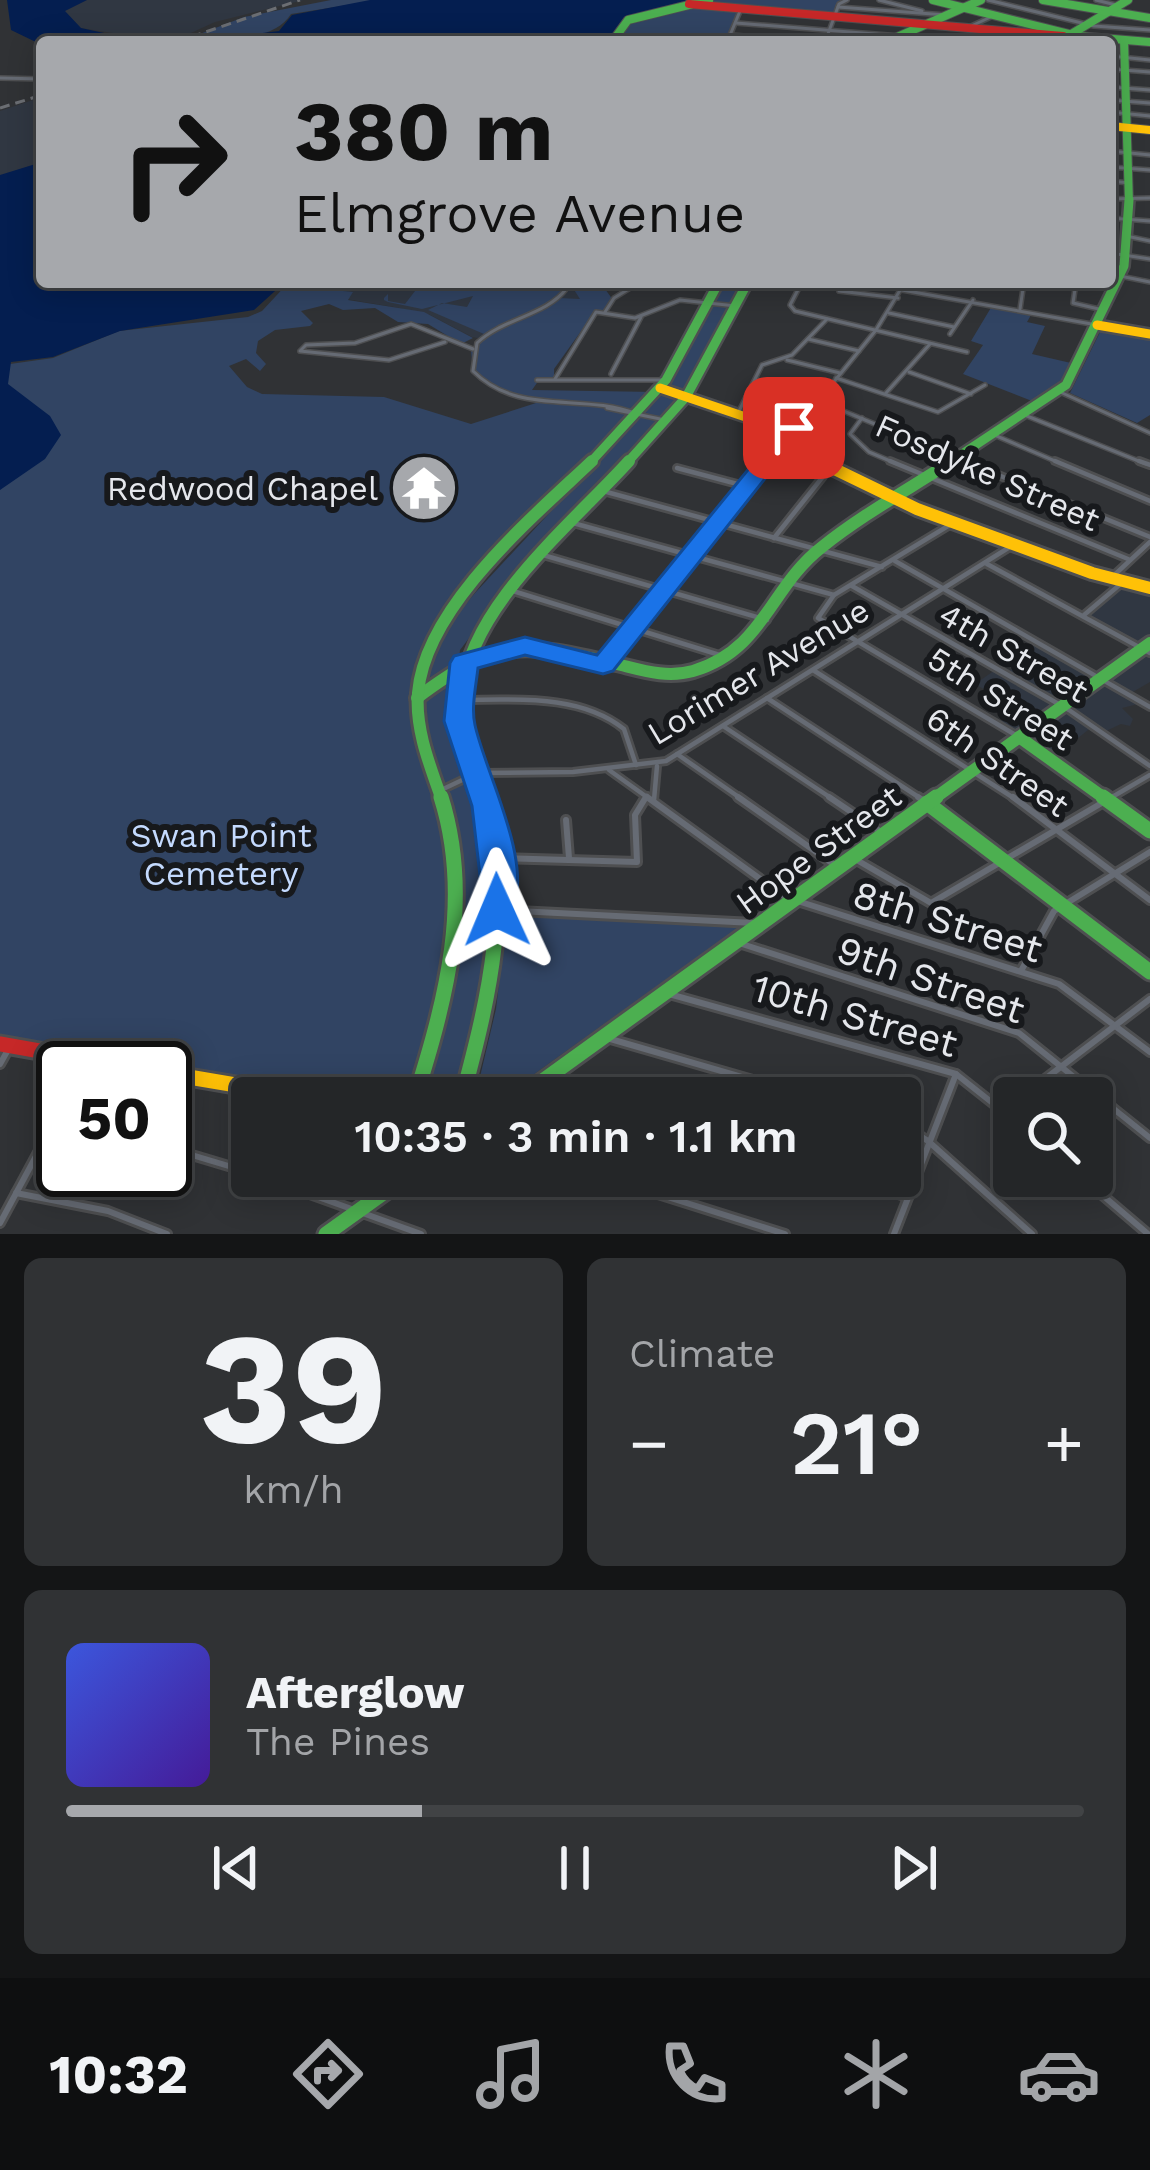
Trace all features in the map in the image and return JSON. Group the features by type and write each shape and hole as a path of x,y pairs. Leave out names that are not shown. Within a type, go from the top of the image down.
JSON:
{"street":[{"path":"616,36 628,20 709,0"},
{"path":"827,36 847,0"},
{"path":"880,0 967,28 1052,36"},
{"path":"689,4 738,17 834,19 934,14 985,0 1086,24 1150,30"},
{"path":"1043,0 1105,15 1150,18"},
{"path":"1096,0 1124,3"},
{"path":"1065,36 1124,3"},
{"path":"964,8 1060,36"},
{"path":"897,36 934,14"},
{"path":"967,28 995,15"},
{"path":"730,36 738,17"},
{"path":"834,19 879,36"},
{"path":"1116,40 1150,42"},
{"path":"1124,40 1129,210 1126,236 1117,254 1150,259"},
{"path":"1116,59 1150,72"},
{"path":"1116,67 1150,60"},
{"path":"0,78 36,79"},
{"path":"1116,120 1150,90"},
{"path":"1116,94 1150,130"},
{"path":"1116,103 1150,116"},
{"path":"1116,111 1150,103"},
{"path":"1116,152 1150,155"},
{"path":"1116,170 1130,176"},
{"path":"1116,180 1150,170"},
{"path":"1116,215 1150,198"},
{"path":"1116,202 1150,220"},
{"path":"1126,236 1150,241"},
{"path":"1116,275 1150,282"},
{"path":"472,349 495,328 559,298 566,288"},
{"path":"605,312 614,298 630,288"},
{"path":"421,1077 442,1008 455,923 453,844 423,744 417,698 424,663 447,620 662,384 716,288"},
{"path":"467,1077 488,994 497,858 477,773 463,742 458,700 464,663 482,625 688,394 745,288"},
{"path":"799,288 790,307 967,352"},
{"path":"1020,309 1023,288"},
{"path":"1075,288 1073,303 1103,310"},
{"path":"417,698 464,663 525,646 662,675 692,671 746,645 818,549 1070,381 1110,288"},
{"path":"603,665 715,522 859,352 902,290 1150,334"},
{"path":"852,292 898,298"},
{"path":"555,380 592,316 605,312 641,317 680,300 736,305"},
{"path":"950,334 973,300"},
{"path":"889,313 954,327"},
{"path":"812,315 820,326"},
{"path":"611,377 641,317"},
{"path":"738,413 765,362 781,358 827,319"},
{"path":"445,342 388,360 300,351 306,345 357,343 404,324 427,327 445,342 472,349"},
{"path":"808,339 859,352"},
{"path":"885,393 930,344"},
{"path":"472,349 473,371 498,393 535,402 592,404 665,420"},
{"path":"781,358 938,412 985,385"},
{"path":"909,372 971,394"},
{"path":"537,380 611,377 662,384 790,433 829,469 953,523 1150,588"},
{"path":"755,380 818,398 958,455 1149,542 1128,559 1117,580 1084,615"},
{"path":"1058,392 1150,433"},
{"path":"1022,414 1150,465"},
{"name":"Fosdyke Street","path":"862,418 850,434 861,446 1128,559"},
{"path":"992,434 1150,501"},
{"path":"677,468 745,486"},
{"path":"774,538 829,469"},
{"path":"601,490 881,567"},
{"path":"572,522 834,595 953,523"},
{"name":"Lorimer Avenue","path":"439,791 477,773 657,764 1013,544"},
{"path":"543,555 767,620"},
{"path":"893,560 1150,707"},
{"path":"986,563 1147,648"},
{"name":"4th Street","path":"851,585 1062,706 1150,766"},
{"path":"511,591 725,657"},
{"name":"5th Street","path":"834,595 818,618 1019,737 1150,831"},
{"name":"Hope Street","path":"548,1077 1147,648"},
{"name":"6th Street","path":"813,669 974,769 1150,900"},
{"path":"767,698 927,803 1150,972"},
{"path":"458,700 560,703 614,721 628,734 636,765"},
{"path":"723,726 886,835"},
{"path":"677,754 839,868"},
{"path":"497,858 637,862 634,814 650,799 657,764"},
{"name":"8th Street","path":"607,768 794,900 1064,986 1150,1052"},
{"path":"854,857 927,903 1150,775"},
{"path":"566,820 569,858"},
{"path":"1021,971 1060,907 1150,852"},
{"path":"497,910 760,924"},
{"name":"9th Street","path":"736,942 1019,1033 1150,1138"},
{"name":"10th Street","path":"666,993 956,1073 993,1103"},
{"path":"1048,1077 1150,999"},
{"path":"602,1037 742,1077"},
{"path":"0,1064 5,1045 36,1052"},
{"path":"921,1160 956,1073"},
{"path":"192,1078 231,1084"},
{"path":"921,1136 1032,1234"},
{"path":"192,1155 231,1167"},
{"path":"0,1223 36,1156"},
{"path":"16,1193 108,1211 167,1234"},
{"path":"319,1197 421,1234"},
{"path":"326,1234 376,1197"},
{"path":"668,1197 785,1234"},
{"path":"894,1234 908,1197"},
{"path":"1105,1197 1148,1234"}],"shaded area":[{"path":"87,0 304,0 215,22 184,36 132,36 80,28 64,11"},
{"path":"36,99 36,164 0,176 0,111"},
{"path":"592,288 594,296 548,350 472,337 430,315 285,289"},
{"path":"1122,581 1150,587 1150,682 1131,693 1142,703 1122,708 1133,719 1130,726 1121,724 1104,732 1093,726 1052,759 999,723 1010,712 1003,707 1007,703 975,684 998,668 1007,672 1020,664 1016,654 1038,639 1101,674 1142,645 1082,612"}],"green space":[{"path":"331,0 379,0 291,14 282,24 256,36 195,36 244,17"},
{"path":"713,0 844,0 832,17 739,11 729,36 618,36 632,20"},
{"name":"Swan Point Cemetery","path":"283,288 353,292 348,300 424,312 473,338 461,344 428,324 398,322 375,308 343,310 329,304 301,311 313,323 310,326 275,330 258,341 256,353 266,364 260,371 246,359 229,366 247,387 262,394 384,397 471,424 536,403 490,387 473,371 471,351 484,334 428,310 438,305 422,309 388,302 384,298 388,294 388,301 405,304 417,288 562,288 558,298 580,299 573,288 604,288 613,300 604,311 594,313 554,369 554,379 539,380 532,390 656,392 459,603 440,629 427,663 450,622 475,593 661,393 720,288 741,288 682,397 495,604 460,650 453,720 483,820 494,898 488,965 462,1077 426,1077 451,991 459,876 453,944 421,1077 231,1077 231,1082 192,1076 192,1041 36,1041 36,1050 0,1044 0,490 32,404 7,384 10,364 53,358 119,331 248,317 262,311","holes":["473,296 467,307 444,303","421,681 427,738 455,840 430,782 411,712 413,694"]},
{"path":"992,306 1031,315 1027,322 1045,326 1032,354 1071,363 1062,382 1032,401 963,374 983,345 971,341"},
{"path":"1101,330 1150,337 1150,415 1137,423 1070,393"},
{"path":"507,914 742,925 530,1077 480,1077 496,1009"}],"water":[{"path":"7,0 87,0 65,11 81,28 118,36 36,36 36,42 11,30"},
{"path":"370,0 696,0 624,19 611,36 238,36 279,31 292,15"},
{"path":"36,164 36,288 278,288 254,310 120,331 53,357 11,362 8,384 50,416 61,435 45,459 0,490 0,175"}],"railway":[{"path":"194,36 300,0"},
{"path":"0,108 36,97"}],"traffic: fast":[{"path":"616,36 628,20 709,0"},
{"path":"933,0 1077,36"},
{"path":"900,36 981,0"},
{"path":"1043,0 1150,18"},
{"path":"1068,36 1128,0"},
{"path":"1116,39 1150,42"},
{"path":"1116,282 1124,266 1130,183 1124,40"},
{"path":"421,1077 453,943 456,879 449,825 418,715 422,670 438,634 492,561 656,393 683,353 716,288"},
{"path":"468,1077 489,984 499,897 493,834 464,721 468,660 481,625 686,397 745,288"},
{"path":"417,698 462,664 511,647 546,648 662,675 692,671 739,651 818,549 1066,385 1113,288"},
{"path":"548,1077 1150,643"},
{"path":"1019,737 1150,831"},
{"path":"927,803 1150,972"},
{"path":"326,1234 378,1197"}],"traffic: slow":[{"path":"1116,127 1150,130"},
{"path":"1097,325 1150,334"},
{"path":"660,388 784,430 824,466 917,509 1092,573 1150,588"},
{"path":"192,1078 231,1084"}],"traffic: jam":[{"path":"689,4 1063,36"},
{"path":"0,1044 36,1050"}],"place":[{"name":"Redwood Chapel","path":"424,488"}],"route":[{"path":"497,910 497,858 488,806 459,721 459,677 464,663 511,646 525,646 603,665 794,428"}]}
